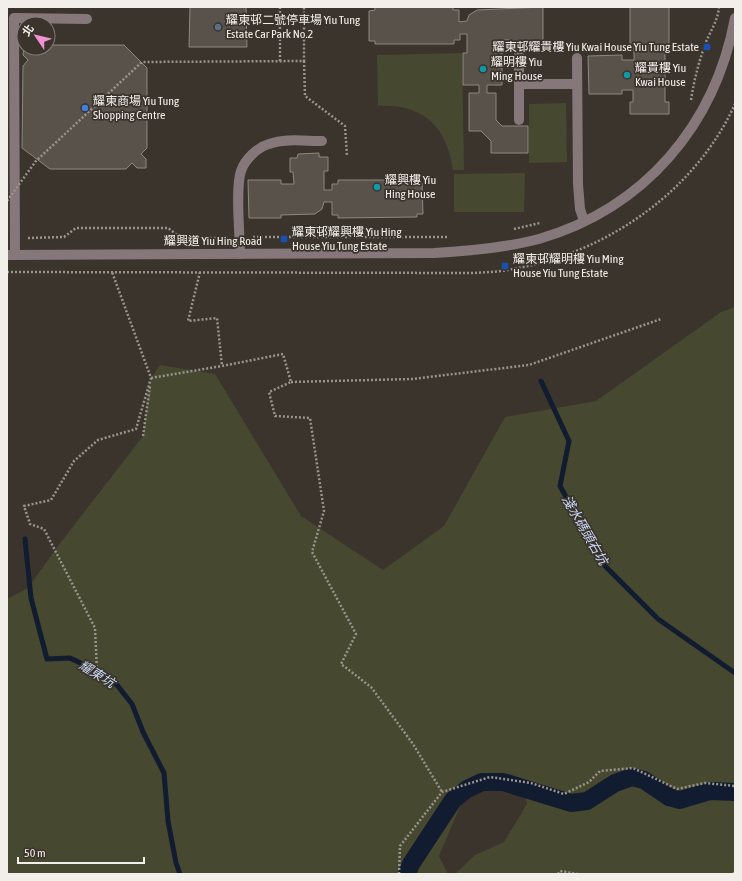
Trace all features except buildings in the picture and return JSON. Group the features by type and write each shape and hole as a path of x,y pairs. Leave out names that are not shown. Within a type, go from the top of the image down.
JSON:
{"street":[{"path":"11,255 14,239 14,18 87,19"},
{"name":"耀興道 Yiu Hing Road","path":"11,255 457,252 508,246 539,239 584,221 621,200 644,183 678,147 695,124 716,83 727,52 735,18"},
{"path":"519,53 519,120"},
{"path":"577,58 578,184 580,209 584,221"},
{"path":"519,84 577,84"},
{"path":"240,254 240,176 242,170 252,156 268,144 279,142 322,141"}],"path":[{"path":"280,7 280,61"},
{"path":"304,7 305,96 345,126 347,156"},
{"path":"689,107 696,75 706,43 718,14 719,7"},
{"path":"7,201 36,161 142,62 304,61"},
{"path":"512,230 542,222"},
{"path":"14,239 64,237 76,228 168,228 181,238 451,237"},
{"path":"112,272 151,378 143,436"},
{"path":"200,272 188,321 217,318 222,366"},
{"path":"442,792 413,744 371,687 341,664 356,634 312,552 324,511 310,418 275,416 269,392 291,382 412,379 529,365 661,319"},
{"path":"151,378 283,354 291,382"},
{"path":"97,671 95,628 44,529 30,524 24,506 51,500 74,461 98,440 136,429 151,378"},
{"path":"399,874 400,846 442,792 490,777 531,782 564,794 589,782 600,771 632,768 677,789 705,783 735,786"},
{"path":"560,871 563,874"},
{"path":"560,871 578,874"}],"green space":[{"path":"462,53 464,170 453,170 445,141 430,121 420,114 408,109 394,106 378,106 377,55"},
{"path":"566,103 567,162 529,163 529,104"},
{"path":"525,173 524,212 454,212 454,174"},
{"path":"735,307 735,874 455,874 475,855 504,842 527,804 524,791 490,785 464,797 439,856 448,874 7,874 7,599 28,588 58,546 143,436 151,378 160,365 215,374 301,516 383,570 444,526 505,417 596,401 721,312"}],"waterway":[{"name":"淺水碼頭右坑","path":"541,381 569,441 560,486 604,565 658,619 735,673"},
{"name":"耀東坑","path":"25,539 31,598 47,659 70,658 97,671 117,685 132,704 143,732 164,773 168,821 176,863 180,874"},
{"path":"407,874 411,864 453,800 467,789 482,782 503,782 571,803 587,801 615,783 632,777 644,780 669,797 680,800 710,791 735,792"}],"place":[{"name":"耀東邨二號停車場 Yiu Tung Estate Car Park No.2","path":"218,27"},
{"name":"耀東邨耀貴樓 Yiu Kwai House Yiu Tung Estate","path":"707,47"},
{"name":"耀明樓 Yiu Ming House","path":"483,69"},
{"name":"耀貴樓 Yiu Kwai House","path":"627,75"},
{"name":"耀東商場 Yiu Tung Shopping Centre","path":"85,108"},
{"name":"耀興樓 Yiu Hing House","path":"377,187"},
{"name":"耀東邨耀興樓 Yiu Hing House Yiu Tung Estate","path":"284,239"},
{"name":"耀東邨耀明樓 Yiu Ming House Yiu Tung Estate","path":"505,266"}]}
